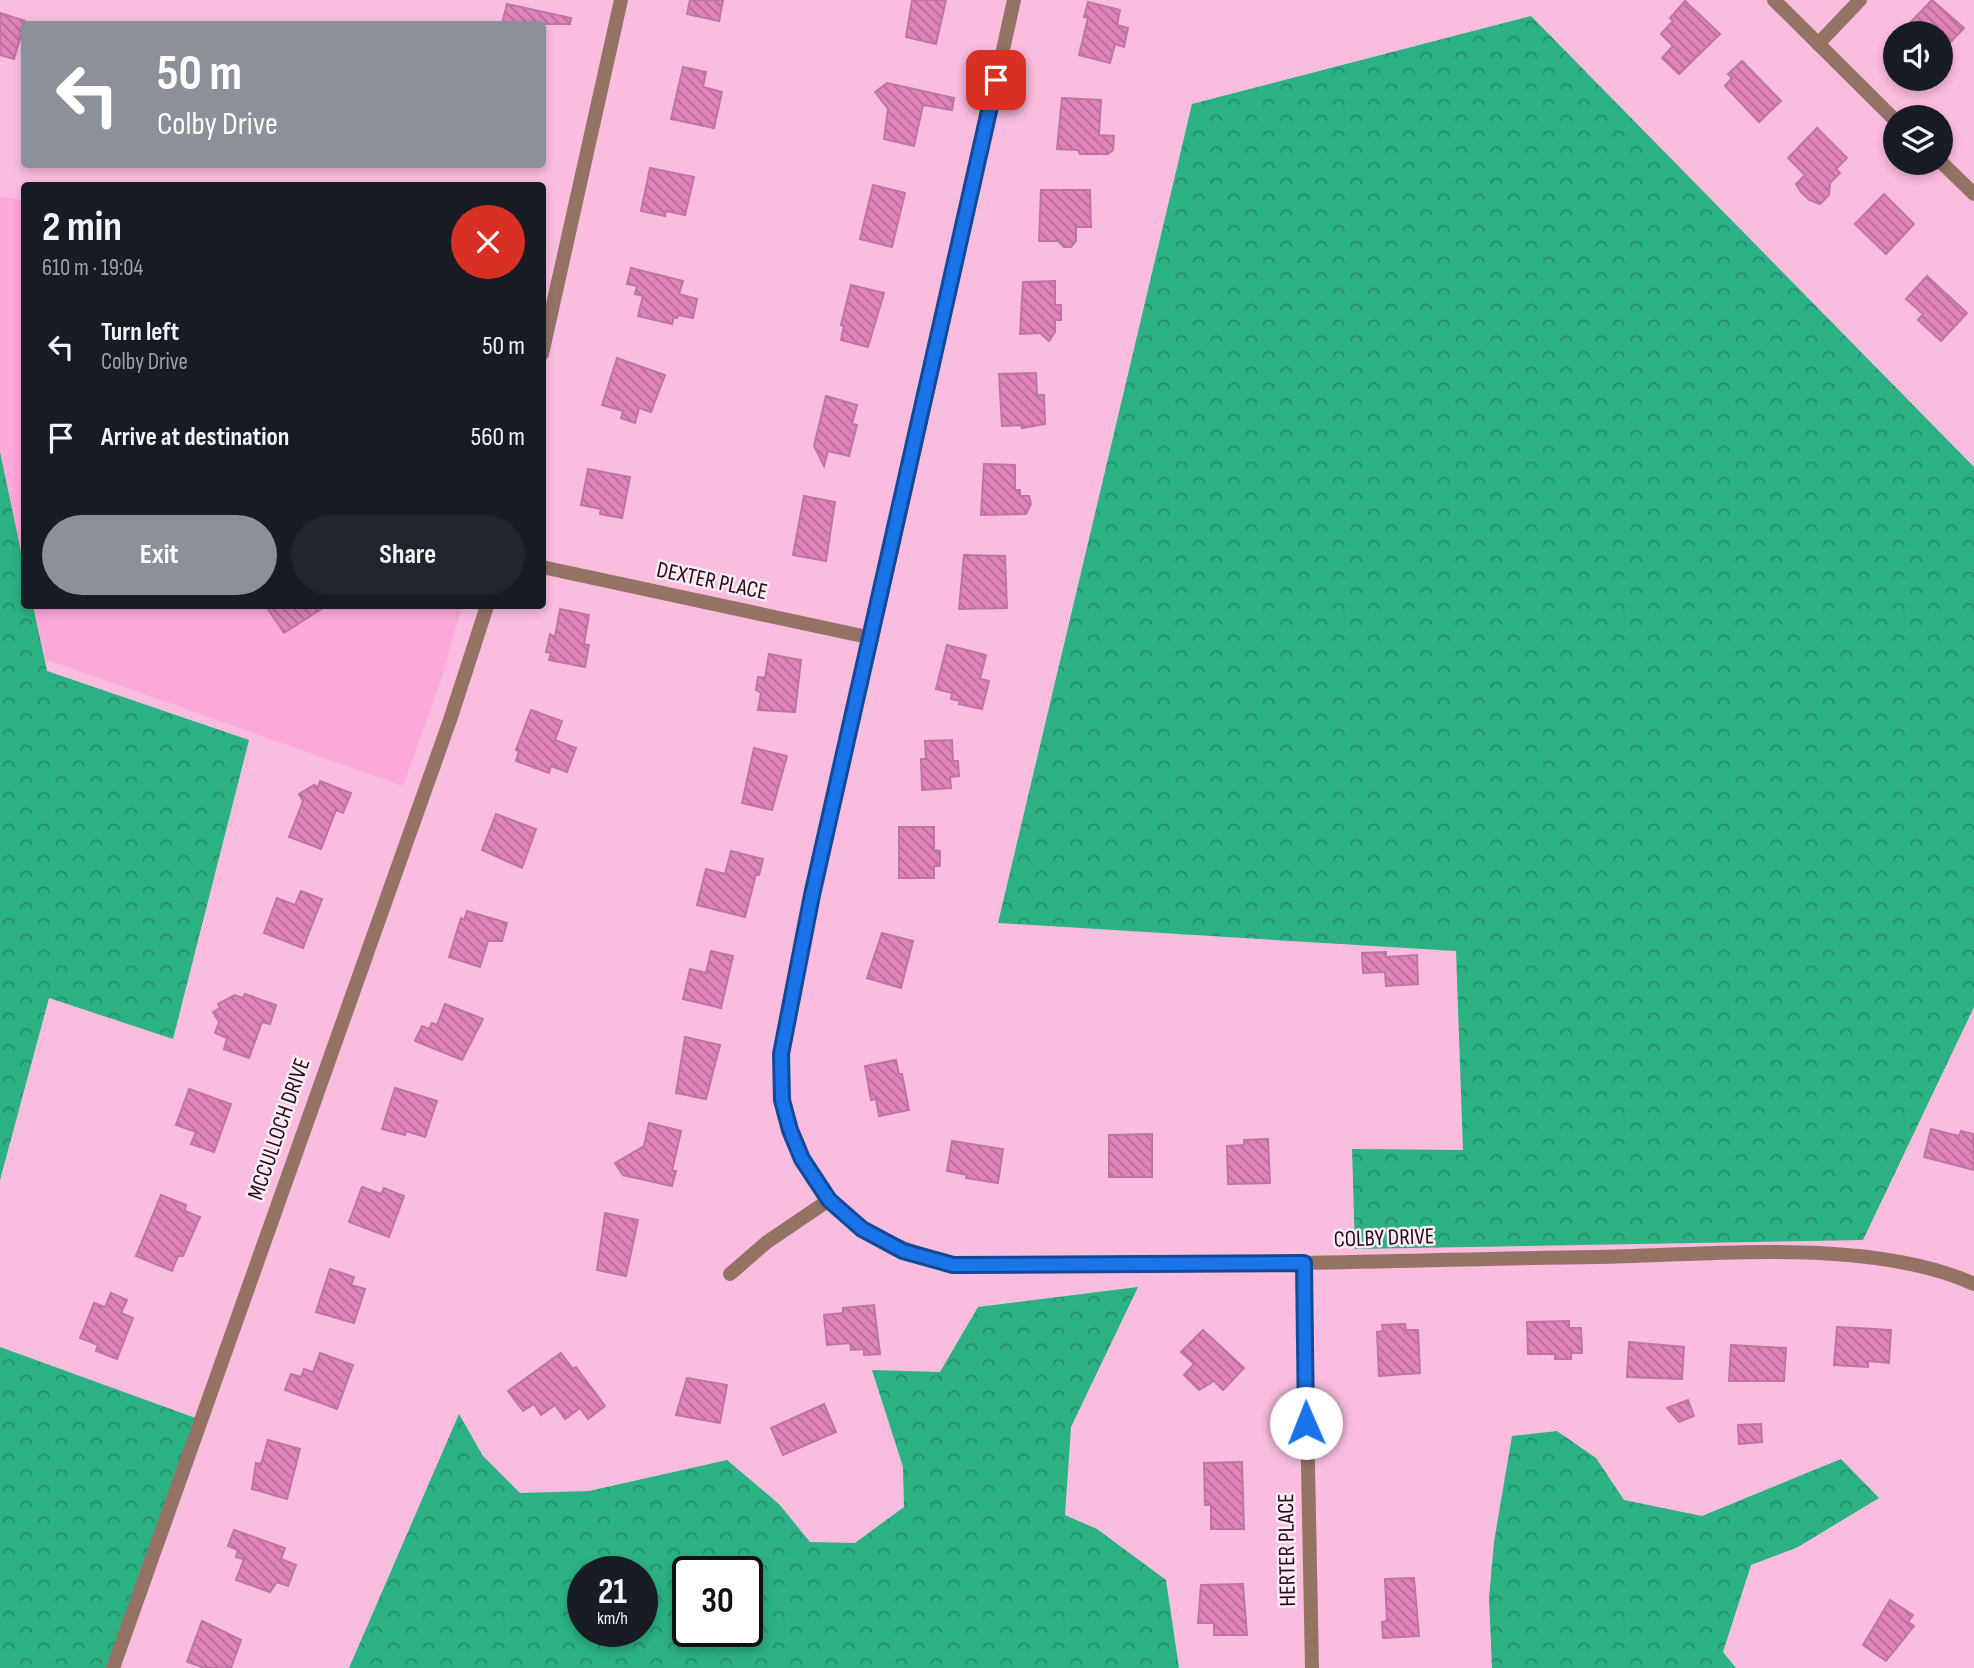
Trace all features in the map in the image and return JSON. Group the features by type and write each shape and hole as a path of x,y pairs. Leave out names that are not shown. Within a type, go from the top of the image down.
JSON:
{"street":[{"path":"546,336 621,0"},
{"name":"COLBY DRIVE","path":"1014,0 812,895 781,1054 782,1100 790,1130 802,1159 829,1200 862,1229 903,1251 953,1265 1304,1263 1796,1254 1885,1258 1947,1272 1974,1284"},
{"path":"1774,0 1883,108"},
{"path":"1818,44 1860,0"},
{"path":"1953,174 1974,194"},
{"name":"DEXTER PLACE","path":"546,569 872,638"},
{"name":"MCCULLOCH DRIVE","path":"113,1668 450,720 486,609"},
{"path":"730,1274 768,1242 829,1200"},
{"name":"HERTER PLACE","path":"1304,1263 1312,1668"}],"shaded area":[{"path":"0,196 21,200 21,609 461,609 441,680 403,786 0,643"}],"green space":[{"path":"1531,16 1974,467 1974,1007 1863,1240 1355,1249 1352,1149 1463,1150 1456,951 998,923 1192,104"},
{"path":"0,452 21,552 21,609 34,609 47,671 249,740 173,1039 49,998 0,1180"},
{"path":"1138,1287 1071,1427 1065,1515 1097,1529 1166,1580 1179,1668 349,1668 459,1414 483,1456 520,1493 589,1491 727,1460 779,1504 810,1542 855,1543 904,1507 903,1467 872,1370 940,1372 978,1307"},
{"path":"0,1347 201,1420 113,1668 0,1668"},
{"path":"1557,1431 1596,1458 1624,1500 1702,1516 1841,1459 1879,1498 1798,1547 1751,1565 1723,1652 1736,1668 1492,1668 1489,1598 1494,1542 1512,1436"}],"building":[{"path":"690,0 723,0 719,21 687,14"},
{"path":"912,0 946,0 936,44 906,37"},
{"path":"1932,0 1964,28 1953,39 1953,21 1912,21"},
{"path":"1685,1 1720,34 1679,74 1662,58 1673,46 1661,34 1673,21 1670,18"},
{"path":"1088,2 1120,10 1117,25 1128,28 1124,47 1115,44 1110,63 1079,55 1088,18 1084,17"},
{"path":"507,4 571,18 570,24 503,21"},
{"path":"0,13 25,21 21,21 21,35 14,59 0,55"},
{"path":"1742,61 1781,101 1759,122 1725,86 1732,78 1728,74"},
{"path":"683,67 706,72 703,87 722,92 714,128 671,119"},
{"path":"887,83 954,98 952,110 923,105 914,146 884,139 888,109 875,92"},
{"path":"1062,98 1101,100 1099,135 1114,136 1113,150 1108,154 1080,154 1078,150 1057,149"},
{"path":"1817,128 1847,158 1836,169 1840,173 1830,183 1829,195 1820,204 1809,200 1801,192 1796,184 1805,175 1788,158"},
{"path":"650,168 694,177 685,215 666,211 665,216 641,211"},
{"path":"873,185 905,193 892,247 860,239"},
{"path":"1041,190 1090,190 1091,227 1076,227 1076,241 1071,247 1064,247 1058,241 1039,241"},
{"path":"1884,194 1914,224 1886,254 1855,224"},
{"path":"631,268 683,281 679,294 697,299 693,318 678,315 677,318 674,317 672,324 638,316 643,296 635,294 637,286 627,284"},
{"path":"1927,276 1967,313 1941,341 1918,320 1923,314 1906,299"},
{"path":"1055,281 1055,305 1061,305 1061,320 1055,320 1055,332 1049,341 1040,333 1020,334 1023,282"},
{"path":"851,285 884,293 868,347 841,340 844,326 841,325"},
{"path":"617,358 665,375 651,412 639,408 635,423 621,418 623,411 602,405"},
{"path":"1036,373 1037,395 1044,395 1045,424 1022,428 1021,425 1002,426 999,374"},
{"path":"826,396 857,405 852,424 857,425 849,456 828,451 824,466 814,446"},
{"path":"984,464 1015,465 1015,490 1020,490 1020,496 1029,496 1031,504 1026,514 981,515"},
{"path":"588,469 630,477 622,518 600,514 601,509 581,505"},
{"path":"804,496 835,502 826,561 793,555"},
{"path":"964,555 1005,556 1007,608 959,609"},
{"path":"268,609 321,609 284,633"},
{"path":"560,609 589,615 584,644 589,645 585,667 549,660 551,653 546,652 550,634 555,637"},
{"path":"947,645 986,655 980,679 989,681 982,709 959,704 960,701 951,699 952,693 936,689"},
{"path":"769,654 801,660 795,712 758,710 761,693 756,690 758,677 765,678"},
{"path":"531,710 562,721 555,740 576,748 567,772 551,766 549,773 516,761 519,751 516,750"},
{"path":"952,740 953,761 958,761 959,776 950,777 951,788 922,790 921,759 926,759 925,741"},
{"path":"754,748 787,756 772,810 742,803"},
{"path":"320,781 351,793 343,813 336,810 321,849 289,837 303,801 299,794 314,785 318,787"},
{"path":"496,814 536,829 522,868 482,850"},
{"path":"899,827 934,827 934,850 940,851 940,866 934,866 934,878 899,878"},
{"path":"731,851 763,859 759,875 756,874 745,917 697,905 706,869 725,874"},
{"path":"301,891 322,899 303,948 264,933 277,898 295,905"},
{"path":"467,911 507,923 502,941 488,941 480,967 449,957 461,918 464,920"},
{"path":"882,933 913,941 901,988 867,978"},
{"path":"711,951 733,956 721,1008 683,999 690,969 706,973"},
{"path":"1386,952 1386,957 1417,955 1418,984 1386,986 1385,972 1363,973 1362,953"},
{"path":"245,994 276,1005 270,1024 262,1022 249,1058 224,1049 227,1038 215,1033 219,1022 213,1012 220,1008 218,1004 235,995 243,998"},
{"path":"445,1004 483,1019 462,1060 415,1041 422,1026 429,1029 432,1023 437,1025"},
{"path":"685,1037 720,1045 706,1099 676,1093"},
{"path":"896,1060 899,1074 902,1074 909,1110 879,1116 876,1099 871,1100 865,1066"},
{"path":"395,1088 437,1101 425,1137 406,1131 405,1135 382,1129"},
{"path":"189,1089 231,1104 214,1152 191,1144 196,1132 176,1125"},
{"path":"649,1123 681,1131 672,1171 676,1171 672,1186 623,1175 615,1163 644,1146"},
{"path":"1931,1129 1959,1136 1961,1131 1973,1134 1974,1170 1924,1157"},
{"path":"1152,1134 1152,1177 1109,1177 1109,1135"},
{"path":"1268,1139 1270,1183 1228,1184 1227,1146 1244,1145 1244,1140"},
{"path":"952,1141 1003,1149 998,1183 966,1178 967,1175 947,1171"},
{"path":"362,1187 381,1194 384,1188 404,1196 389,1237 349,1222"},
{"path":"161,1195 186,1205 185,1211 200,1217 183,1256 178,1256 172,1271 136,1256"},
{"path":"605,1213 638,1220 626,1276 597,1270"},
{"path":"330,1269 354,1277 351,1285 365,1289 354,1323 316,1312"},
{"path":"111,1293 127,1300 121,1313 133,1318 117,1359 96,1351 98,1345 80,1338 94,1303 105,1307"},
{"path":"874,1305 880,1354 864,1355 864,1349 851,1350 850,1343 827,1345 824,1315 843,1313 843,1308"},
{"path":"1569,1321 1569,1328 1581,1328 1582,1353 1571,1353 1571,1359 1555,1359 1555,1354 1528,1354 1527,1322"},
{"path":"1405,1324 1406,1330 1418,1330 1420,1373 1379,1376 1377,1332 1383,1331 1382,1325"},
{"path":"1837,1327 1891,1330 1889,1363 1868,1361 1868,1367 1834,1365"},
{"path":"1203,1330 1244,1368 1223,1390 1214,1381 1199,1390 1184,1375 1194,1364 1181,1352"},
{"path":"1629,1342 1684,1347 1682,1379 1627,1377"},
{"path":"1731,1345 1786,1348 1784,1381 1729,1381"},
{"path":"320,1353 353,1365 337,1409 285,1390 291,1374 301,1377 304,1369 313,1372"},
{"path":"561,1353 573,1369 576,1367 605,1406 588,1419 580,1408 565,1419 555,1405 541,1415 534,1404 523,1411 508,1391"},
{"path":"687,1378 727,1385 720,1423 676,1415"},
{"path":"1688,1400 1694,1416 1679,1422 1667,1408"},
{"path":"824,1404 836,1432 783,1455 771,1428"},
{"path":"1761,1424 1762,1442 1739,1444 1738,1425"},
{"path":"268,1440 300,1449 287,1499 252,1489 256,1463 261,1464"},
{"path":"1242,1462 1244,1529 1211,1529 1211,1505 1205,1505 1204,1463"},
{"path":"234,1530 285,1548 281,1559 296,1565 288,1586 277,1582 270,1592 236,1580 244,1559 236,1557 238,1550 228,1546"},
{"path":"1414,1578 1419,1636 1383,1638 1382,1622 1387,1621 1385,1579"},
{"path":"1243,1584 1247,1635 1214,1635 1214,1623 1198,1623 1201,1585"},
{"path":"1890,1600 1913,1615 1908,1622 1914,1626 1886,1661 1863,1645"},
{"path":"202,1621 241,1640 231,1668 205,1668 187,1662"}],"route":[{"path":"996,80 790,999 781,1054 782,1100 802,1159 829,1200 862,1229 903,1251 953,1265 1304,1263 1306,1423"}]}
